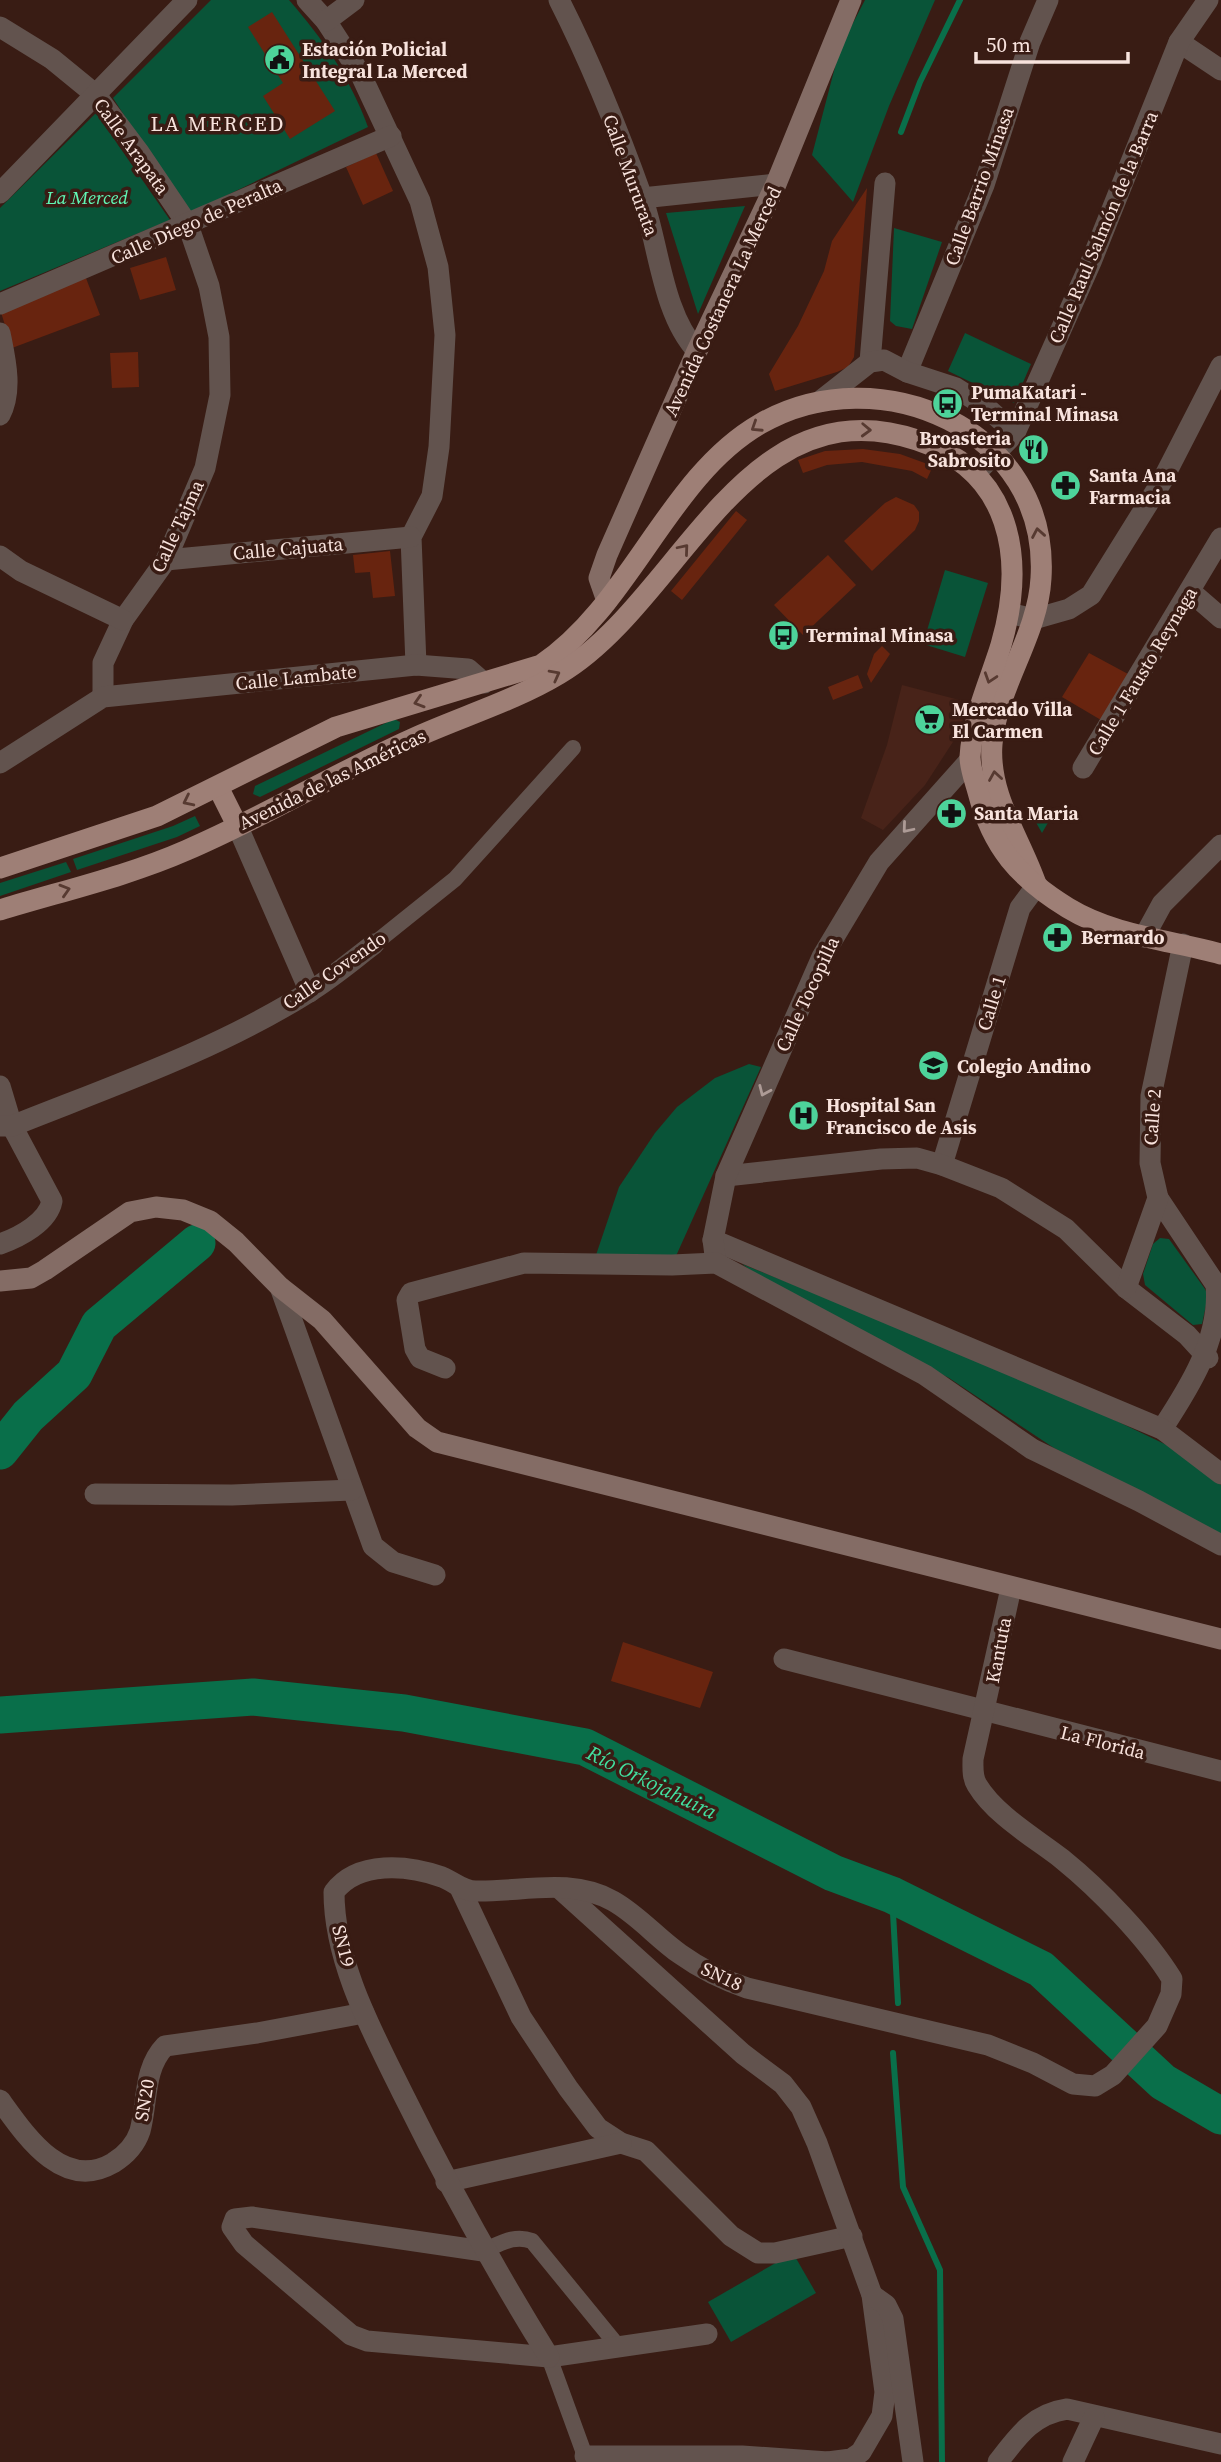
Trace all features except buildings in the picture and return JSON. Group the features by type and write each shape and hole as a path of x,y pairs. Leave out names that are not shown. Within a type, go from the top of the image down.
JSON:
{"main road":[{"name":"Avenida Costanera La Merced","path":"607,601 599,578 607,555 697,351 776,184 851,0"},
{"name":"Avenida de las Américas","path":"0,867 157,816 336,727 541,665 565,647 607,601 702,473 728,447 761,423 819,401 855,398 910,404 954,422 998,452"},
{"name":"Avenida de las Américas","path":"0,910 186,851 410,740 558,675 587,655 640,601 744,481 776,455 794,445 852,430 881,431 941,449 975,474 995,498 1008,529 1013,563 1009,613 977,722 970,760"},
{"path":"998,452 1022,486 1035,520 1041,579 1034,619 1003,698 992,744 994,777 1002,809 1026,853 1037,885"},
{"path":"640,601 636,583 641,556"},
{"path":"1013,563 1041,562"},
{"path":"484,682 493,704"},
{"path":"970,760 986,823 1011,864 1037,885 1066,907 1097,923 1144,937 1221,954"},
{"path":"218,787 237,825"},
{"path":"0,1281 31,1278 130,1212 156,1207 183,1210 210,1222 236,1242 280,1287 322,1320 416,1428 437,1441 1221,1639"}],"street":[{"path":"0,193 187,0"},
{"path":"307,0 326,22 361,75 391,136 420,201 438,267 445,335 439,447 432,496 411,537 416,665"},
{"path":"326,22 354,0"},
{"name":"Calle Mururata","path":"558,0 582,47 642,198 678,324 697,351"},
{"name":"Calle Barrio Minasa","path":"907,372 984,185 1030,42 1048,0"},
{"name":"Calle Raul Salmón de la Barra","path":"975,474 1015,433 1091,262 1180,42 1208,0"},
{"name":"Calle Arapata","path":"0,27 52,59 96,95 188,225"},
{"path":"1180,42 1221,71"},
{"name":"Calle Diego de Peralta","path":"0,304 391,136"},
{"path":"870,362 885,183"},
{"path":"642,198 776,184"},
{"name":"Calle Tajma","path":"103,696 103,663 123,621 166,560 205,468 220,395 219,337 209,286 188,225"},
{"path":"0,332 7,368 4,407 0,415"},
{"path":"819,401 870,362 884,360 907,372 956,388 986,407 1015,433"},
{"path":"1009,613 1034,619 1069,609 1091,595 1162,481 1221,366"},
{"name":"Calle Cajuata","path":"166,560 411,537"},
{"name":"Calle 1 Fausto Reynaga","path":"1083,768 1221,538"},
{"path":"0,556 21,571 123,621"},
{"path":"1191,592 1221,618"},
{"name":"Calle Lambate","path":"103,696 416,665 468,669 484,682"},
{"path":"0,763 103,696"},
{"name":"Calle Covendo","path":"6,1126 178,1059 310,992 456,879 573,748"},
{"name":"Calle Tocopilla","path":"716,1263 713,1240 726,1176 822,957 859,892 909,825 970,760"},
{"path":"237,825 310,992"},
{"path":"1144,937 1162,904 1221,845"},
{"name":"Calle 1","path":"942,1165 1020,908 1037,885"},
{"name":"Calle 2","path":"1158,1198 1150,1163 1151,1096 1183,944"},
{"path":"0,1086 6,1126 52,1201 50,1212 13,1240 0,1244"},
{"path":"726,1176 881,1159 917,1158 942,1165 1001,1188 1066,1229 1126,1288 1187,1335 1208,1358"},
{"path":"1126,1288 1158,1198"},
{"path":"1158,1198 1216,1285 1220,1298 1208,1358 1162,1429"},
{"path":"713,1240 1162,1429 1221,1474"},
{"path":"445,1368 420,1358 415,1349 407,1300 411,1293 524,1264 716,1263 925,1374 1032,1449 1139,1500 1221,1545"},
{"path":"280,1287 373,1546 393,1562 435,1575"},
{"path":"95,1494 232,1495 352,1490"},
{"name":"Kantuta","path":"1011,1588 972,1773 977,1785 998,1809 1074,1871 1119,1914 1172,1979 1171,1994 1157,2026 1113,2075"},
{"name":"La Florida","path":"784,1659 986,1713 1221,1771"},
{"name":"SN18","path":"342,1881 360,1872 385,1868 416,1870 446,1878 460,1888 475,1891 559,1888 585,1890 613,1901 680,1954 721,1979 747,1988 988,2045 1033,2063 1073,2084 1095,2085 1113,2075"},
{"name":"SN19","path":"342,1881 334,1892 334,1904 344,1953 363,2012 446,2182 483,2251 549,2357"},
{"path":"460,1888 521,2017 568,2088 598,2127 621,2143 646,2151 731,2236 758,2253 775,2253 852,2236"},
{"path":"549,2357 585,2456 742,2456 828,2462 851,2459 861,2452 873,2436 882,2416 885,2392 872,2295 817,2143 801,2107 783,2084 743,2054 559,1888"},
{"name":"SN20","path":"0,2100 51,2160 67,2170 88,2171 108,2166 127,2155 139,2133 149,2069 165,2046 257,2033 363,2012"},
{"path":"446,2182 621,2143"},
{"path":"617,2345 532,2241 522,2237 510,2239 483,2251 252,2217 235,2219 232,2227 244,2244 351,2335 367,2341 549,2357 707,2334"},
{"path":"872,2295 886,2305 894,2319 897,2363 913,2462"},
{"path":"998,2462 1023,2429 1049,2412 1067,2409 1221,2444"},
{"path":"1073,2462 1094,2417"}],"shaded area":[{"path":"902,685 967,702 960,731 925,785 883,830 861,818 887,745"}],"green space":[{"name":"La Merced","path":"211,0 289,0 334,60 353,92 368,127 188,214 113,98"},
{"path":"865,0 935,0 889,106 853,202 812,155 840,48"},
{"name":"La Merced","path":"96,113 170,220 0,291 0,208"},
{"path":"745,206 698,314 666,213"},
{"path":"894,228 942,242 912,329 896,326 890,321"},
{"path":"965,333 1031,364 1014,403 948,371"},
{"path":"945,570 988,583 965,657 923,644"},
{"path":"394,719 400,722 399,729 260,797 253,794 255,786"},
{"path":"1046,807 1053,814 1042,833 1030,812"},
{"path":"195,816 200,826 177,837 77,870 73,859 173,826"},
{"path":"66,862 71,872 0,896 0,883"},
{"path":"749,1064 761,1067 676,1256 596,1255 619,1187 655,1133 677,1107 715,1078"},
{"path":"1160,1238 1169,1239 1205,1289 1208,1296 1202,1324 1193,1325 1145,1285 1143,1274 1153,1244"},
{"path":"742,1264 1029,1379 1175,1449 1221,1485 1221,1534 1054,1448 949,1378 782,1293"},
{"path":"793,2253 816,2293 731,2342 708,2302"}],"waterway":[{"path":"901,132 920,82 960,0"},
{"path":"0,1451 28,1416 74,1374 99,1325 197,1243"},
{"name":"Río Orkojahuira","path":"0,1715 253,1697 404,1713 585,1747 833,1873 892,1895 1041,1969 1163,2082 1221,2116"},
{"path":"892,1895 898,2003"},
{"path":"893,2053 903,2187 940,2270 942,2462"}],"place":[{"name":"Estación Policial Integral La Merced","path":"279,60"},
{"name":"PumaKatari - Terminal Minasa","path":"948,403"},
{"name":"Broasteria Sabrosito","path":"1034,449"},
{"name":"Santa Ana Farmacia","path":"1066,486"},
{"name":"Terminal Minasa","path":"783,635"},
{"name":"Mercado Villa El Carmen","path":"929,720"},
{"name":"Santa Maria","path":"951,813"},
{"name":"Bernardo","path":"1058,937"},
{"name":"Colegio Andino","path":"934,1066"},
{"name":"Hospital San Francisco de Asis","path":"803,1116"}],"district":[{"name":"LA MERCED","path":"218,123"}]}
